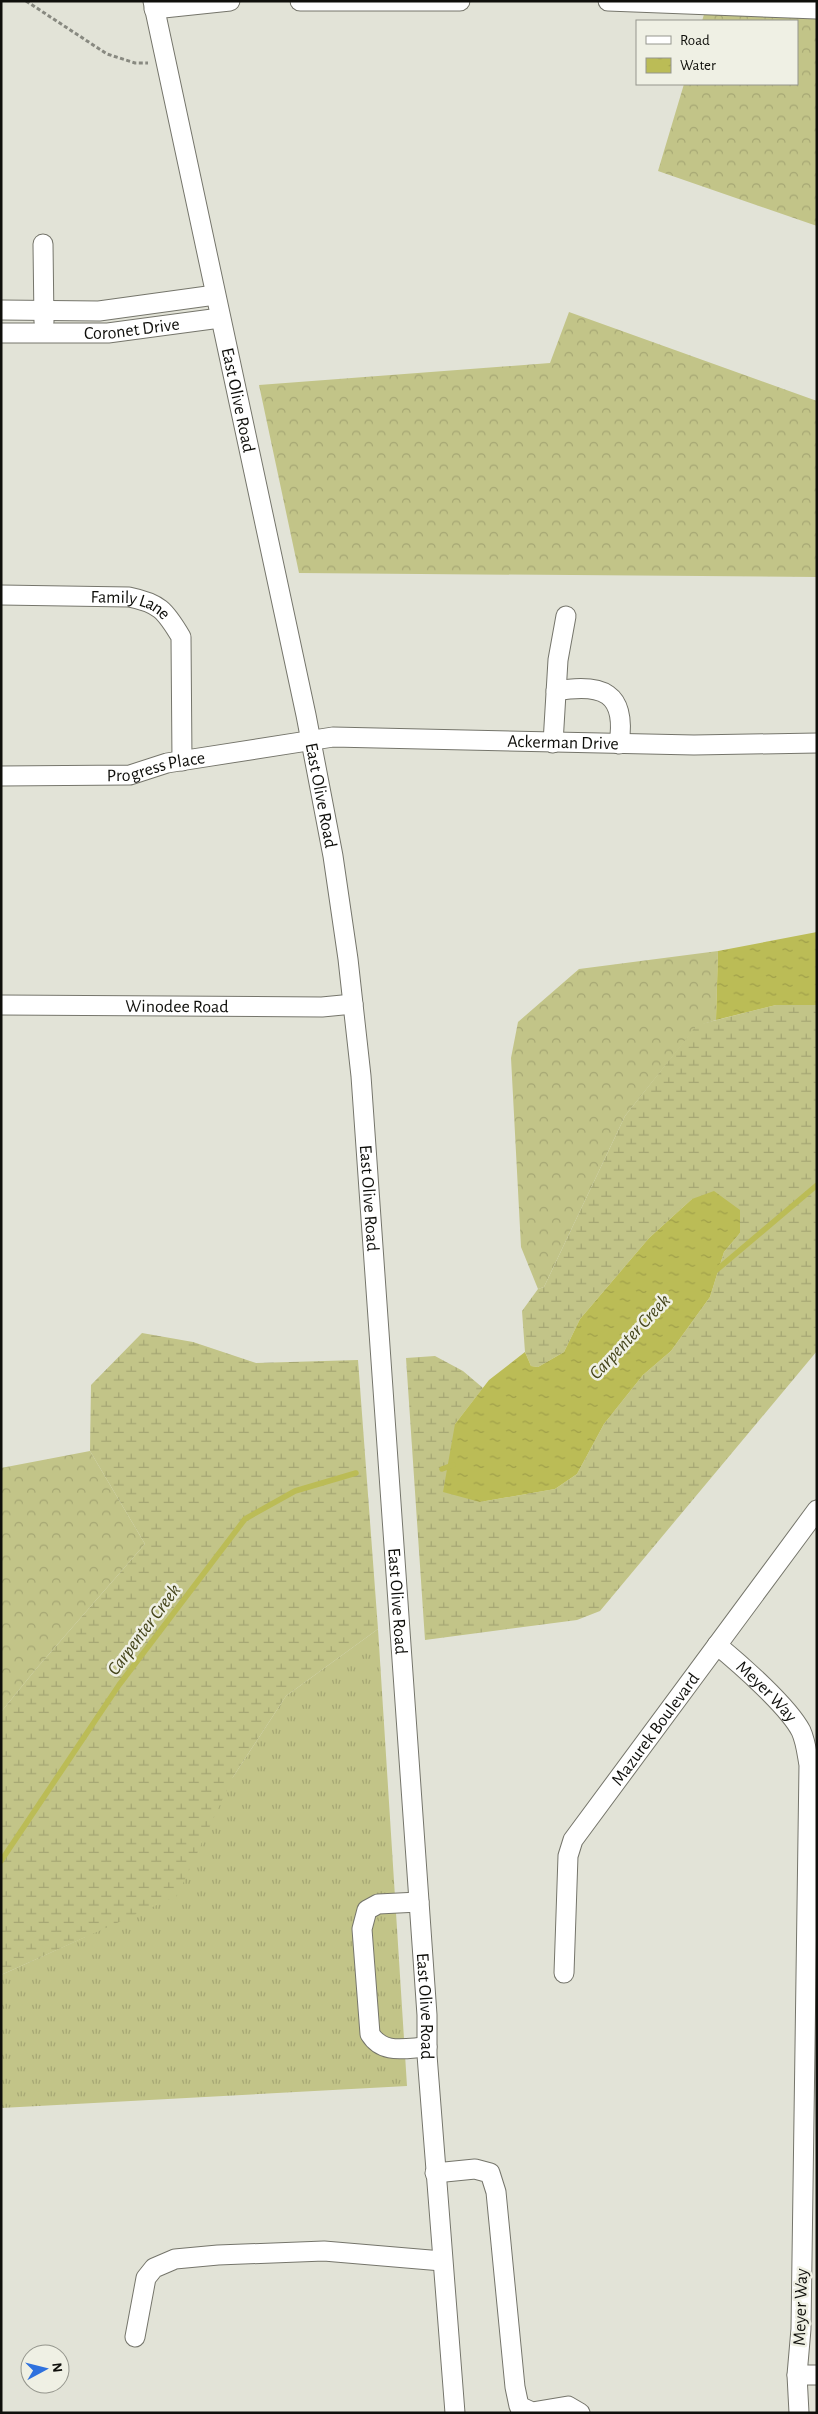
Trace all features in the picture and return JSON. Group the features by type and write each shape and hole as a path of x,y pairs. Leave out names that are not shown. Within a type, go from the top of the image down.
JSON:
{"street":[{"path":"154,5 230,1"},
{"path":"300,1 460,1"},
{"path":"608,1 817,9"},
{"name":"East Olive Road","path":"154,5 310,740 333,856 353,1004 375,1264 428,2015 427,2047 435,2174 455,2413"},
{"path":"43,244 43,334"},
{"name":"Coronet Drive","path":"1,310 99,311 215,295"},
{"name":"Coronet Drive","path":"1,334 108,333 220,318"},
{"name":"Family Lane","path":"1,595 130,597 149,601 160,608 172,621 181,636 182,761"},
{"path":"553,742 558,660 566,616"},
{"path":"556,690 587,688 602,692 616,703 621,713 622,725 619,744"},
{"name":"Ackerman Drive","path":"310,740 333,737 619,744 817,743"},
{"name":"Progress Place","path":"1,776 130,775 182,761 310,740"},
{"name":"Winodee Road","path":"1,1005 322,1007 353,1004"},
{"name":"Mazurek Boulevard","path":"564,1973 568,1856 573,1840 817,1510"},
{"name":"Meyer Way","path":"717,1645 740,1664 792,1718 801,1732 808,1758 801,2328 797,2410"},
{"path":"419,1902 378,1904 367,1910 362,1928 370,2034 375,2043 383,2048 427,2047"},
{"path":"435,2174 475,2169 490,2173 496,2192 515,2387 519,2406 532,2412 568,2406 580,2413"},
{"path":"135,2337 146,2278 154,2268 175,2259 218,2255 324,2251 442,2261"},
{"path":"798,2375 817,2375"}],"path":[{"path":"26,1 107,54 135,63 166,64"}],"green space":[{"path":"708,1 817,1 817,226 658,171 684,85 798,85 798,20 702,20"},
{"path":"569,312 817,401 817,577 299,573 259,385 550,363"},
{"path":"718,951 716,1020 697,1026 625,1116 544,1287 538,1289 521,1247 511,1058 518,1022 579,969"},
{"path":"776,1005 817,1005 817,1351 600,1611 577,1620 425,1640 406,1358 435,1356 463,1371 483,1388 455,1424 480,1502 555,1489 577,1474 604,1424 643,1375 671,1351 710,1297 724,1252 740,1233 692,1199 649,1238 580,1319 564,1352 538,1367 531,1366 525,1352 522,1311 538,1289 544,1287 625,1116 697,1025"},
{"path":"142,1333 193,1342 256,1363 358,1360 378,1629 286,1696 233,1777 177,1896 1,1975 1,1712 145,1544 90,1451 91,1385"},
{"path":"90,1451 145,1544 1,1712 1,1468"},
{"path":"378,1629 407,2086 1,2108 1,1975 85,1937 233,1777 286,1696"}],"water":[{"path":"817,932 817,1005 776,1005 716,1020 718,951"},
{"path":"714,1191 740,1210 740,1233 724,1252 710,1297 671,1351 643,1375 604,1424 577,1474 555,1489 480,1502 443,1492 455,1424 489,1380 525,1352 531,1366 538,1367 564,1352 580,1319 649,1238 692,1199"}],"waterway":[{"name":"Carpenter Creek","path":"713,1273 817,1185"},
{"name":"Carpenter Creek","path":"442,1469 453,1465"},
{"name":"Carpenter Creek","path":"1,1861 119,1685 245,1519 295,1491 356,1473"}]}
